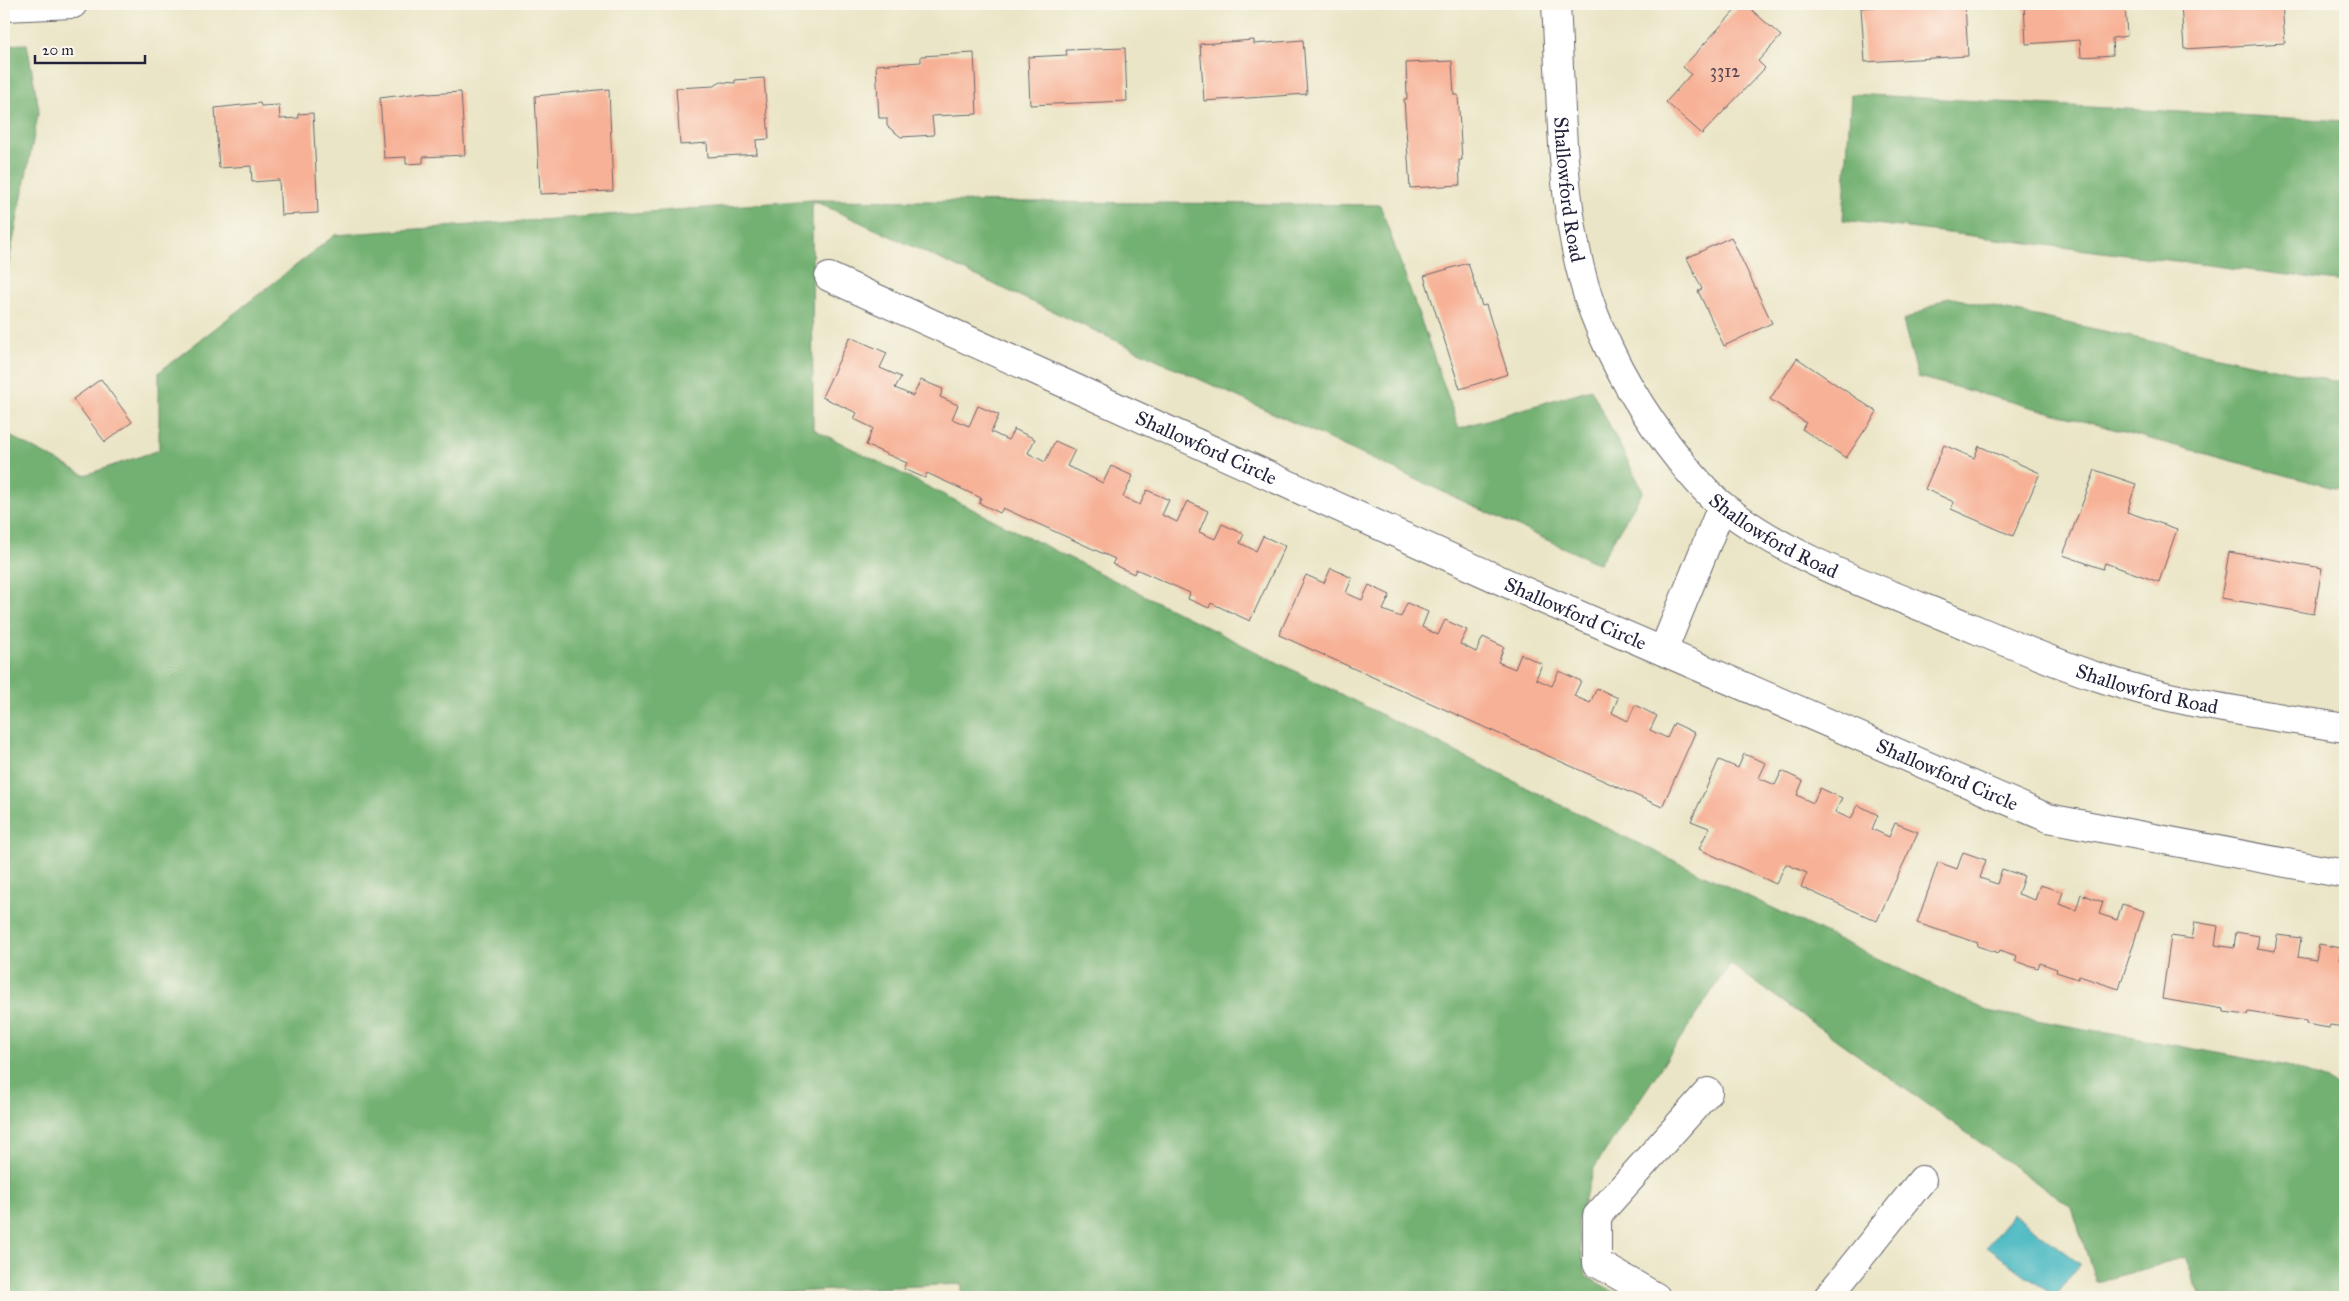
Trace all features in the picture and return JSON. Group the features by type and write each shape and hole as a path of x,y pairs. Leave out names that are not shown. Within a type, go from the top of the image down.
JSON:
{"street":[{"path":"4,7 73,4"},
{"name":"Shallowford Road","path":"1556,4 1567,191 1576,260 1592,309 1610,355 1632,393 1662,438 1696,480 1722,506 1768,536 1849,577 2094,676 2158,694 2215,707 2345,728"},
{"name":"Shallowford Circle","path":"829,277 1663,651 2048,818 2345,874"},
{"path":"1663,651 1722,506"},
{"path":"1656,1297 1597,1263 1597,1216 1708,1092"},
{"path":"1828,1297 1922,1180"}],"green space":[{"path":"27,44 39,110 6,277 4,277 4,45"},
{"path":"1851,94 2345,121 2345,282 1843,220"},
{"path":"812,200 1380,205 1459,428 1591,389 1643,491 1599,564"},
{"path":"812,200 813,429 1623,836 1987,1011 2287,1066 2345,1088 2345,1297 2201,1297 2185,1258 2096,1282 2072,1208 1730,964 1594,1168 1577,1223 1586,1276 1623,1297 962,1297 962,1284 685,1297 4,1297 4,433 85,475 159,450 159,372 335,235"},
{"path":"1948,297 2333,381 2345,381 2345,491 1918,377 1903,321"}],"water":[{"path":"2013,1213 2080,1264 2055,1297 1987,1247"}],"building":[{"path":"1741,4 1745,4 1781,36 1758,61 1765,68 1702,134 1666,102 1691,74 1683,67"},
{"path":"1882,4 1965,4 1968,56 1865,62 1861,8 1882,6"},
{"path":"2024,4 2125,4 2127,36 2112,38 2113,55 2081,57 2080,40 2026,44"},
{"path":"2181,4 2282,4 2285,43 2184,49"},
{"path":"1254,40 1254,44 1303,40 1307,94 1204,101 1200,44"},
{"path":"1125,48 1127,101 1030,105 1028,57 1067,55 1066,50"},
{"path":"974,53 977,114 932,116 934,135 901,137 887,126 887,118 879,118 876,65 921,62 921,56"},
{"path":"1452,61 1454,95 1458,95 1462,160 1459,160 1460,185 1410,188 1404,99 1407,99 1406,63"},
{"path":"764,78 769,139 756,140 757,154 708,157 707,143 680,145 676,88 714,86 721,82 735,83 735,80"},
{"path":"609,89 613,191 540,194 535,96"},
{"path":"427,92 428,94 461,92 465,155 423,157 423,163 406,164 406,157 384,158 380,98"},
{"path":"260,103 261,106 279,105 280,119 299,118 298,114 313,113 318,213 281,215 279,180 252,182 251,166 219,168 215,108"},
{"path":"1731,237 1772,323 1724,346 1698,291 1702,289 1687,258"},
{"path":"1468,263 1482,306 1486,305 1508,374 1460,389 1424,276"},
{"path":"850,337 887,353 880,368 901,377 895,388 913,396 921,380 943,389 940,397 958,405 952,419 969,426 978,406 999,415 991,432 1008,440 1014,429 1035,439 1028,453 1045,462 1055,441 1075,450 1067,466 1103,483 1111,466 1133,476 1123,497 1140,505 1147,490 1169,500 1162,515 1177,522 1187,501 1208,511 1199,532 1215,539 1222,524 1244,534 1240,543 1256,551 1263,536 1285,546 1250,621 1211,603 1209,608 1188,599 1190,593 1136,569 1134,574 1112,564 1115,559 1003,508 1000,513 979,503 981,498 927,473 925,478 904,469 907,463 866,445 873,428 854,419 857,413 822,397"},
{"path":"1797,358 1877,412 1846,458 1802,429 1806,423 1770,399"},
{"path":"101,379 132,422 105,442 73,399"},
{"path":"1944,445 1974,458 1979,446 2040,473 2013,536 1951,509 1954,502 1925,489"},
{"path":"2095,470 2136,484 2127,512 2177,529 2159,582 2105,563 2103,569 2063,555"},
{"path":"2229,552 2322,568 2314,614 2221,598"},
{"path":"1331,568 1352,578 1346,593 1362,600 1369,585 1390,595 1383,610 1401,617 1407,603 1428,612 1422,627 1438,635 1445,620 1467,630 1460,644 1476,652 1483,637 1504,647 1498,662 1515,669 1521,654 1542,664 1536,679 1552,686 1559,671 1581,681 1574,696 1590,703 1597,688 1618,698 1612,713 1628,721 1635,705 1657,716 1650,730 1667,738 1674,723 1695,733 1662,807 1279,635 1306,575 1324,583"},
{"path":"1744,754 1766,763 1759,778 1775,785 1782,771 1803,781 1797,795 1813,803 1820,788 1842,798 1835,812 1851,819 1858,805 1878,815 1872,829 1889,837 1895,823 1918,832 1877,921 1801,887 1807,873 1786,864 1776,884 1699,849 1709,828 1691,821 1719,760 1738,768"},
{"path":"1963,852 1986,860 1980,878 1997,884 2002,869 2024,876 2018,894 2035,900 2040,885 2063,892 2059,904 2076,910 2081,894 2103,902 2099,914 2117,920 2122,904 2144,911 2119,989 2079,976 2078,979 2056,972 2057,969 2040,963 2038,968 2015,961 2017,956 2000,950 1999,953 1977,946 1978,943 1917,923 1938,862 1957,869"},
{"path":"2195,922 2218,926 2215,945 2234,948 2236,932 2259,936 2257,948 2275,951 2277,935 2301,938 2298,957 2316,960 2319,944 2341,948 2339,960 2345,961 2345,1027 2330,1025 2329,1028 2306,1024 2306,1021 2248,1012 2247,1015 2224,1012 2224,1009 2162,999 2171,936 2192,939"}]}
